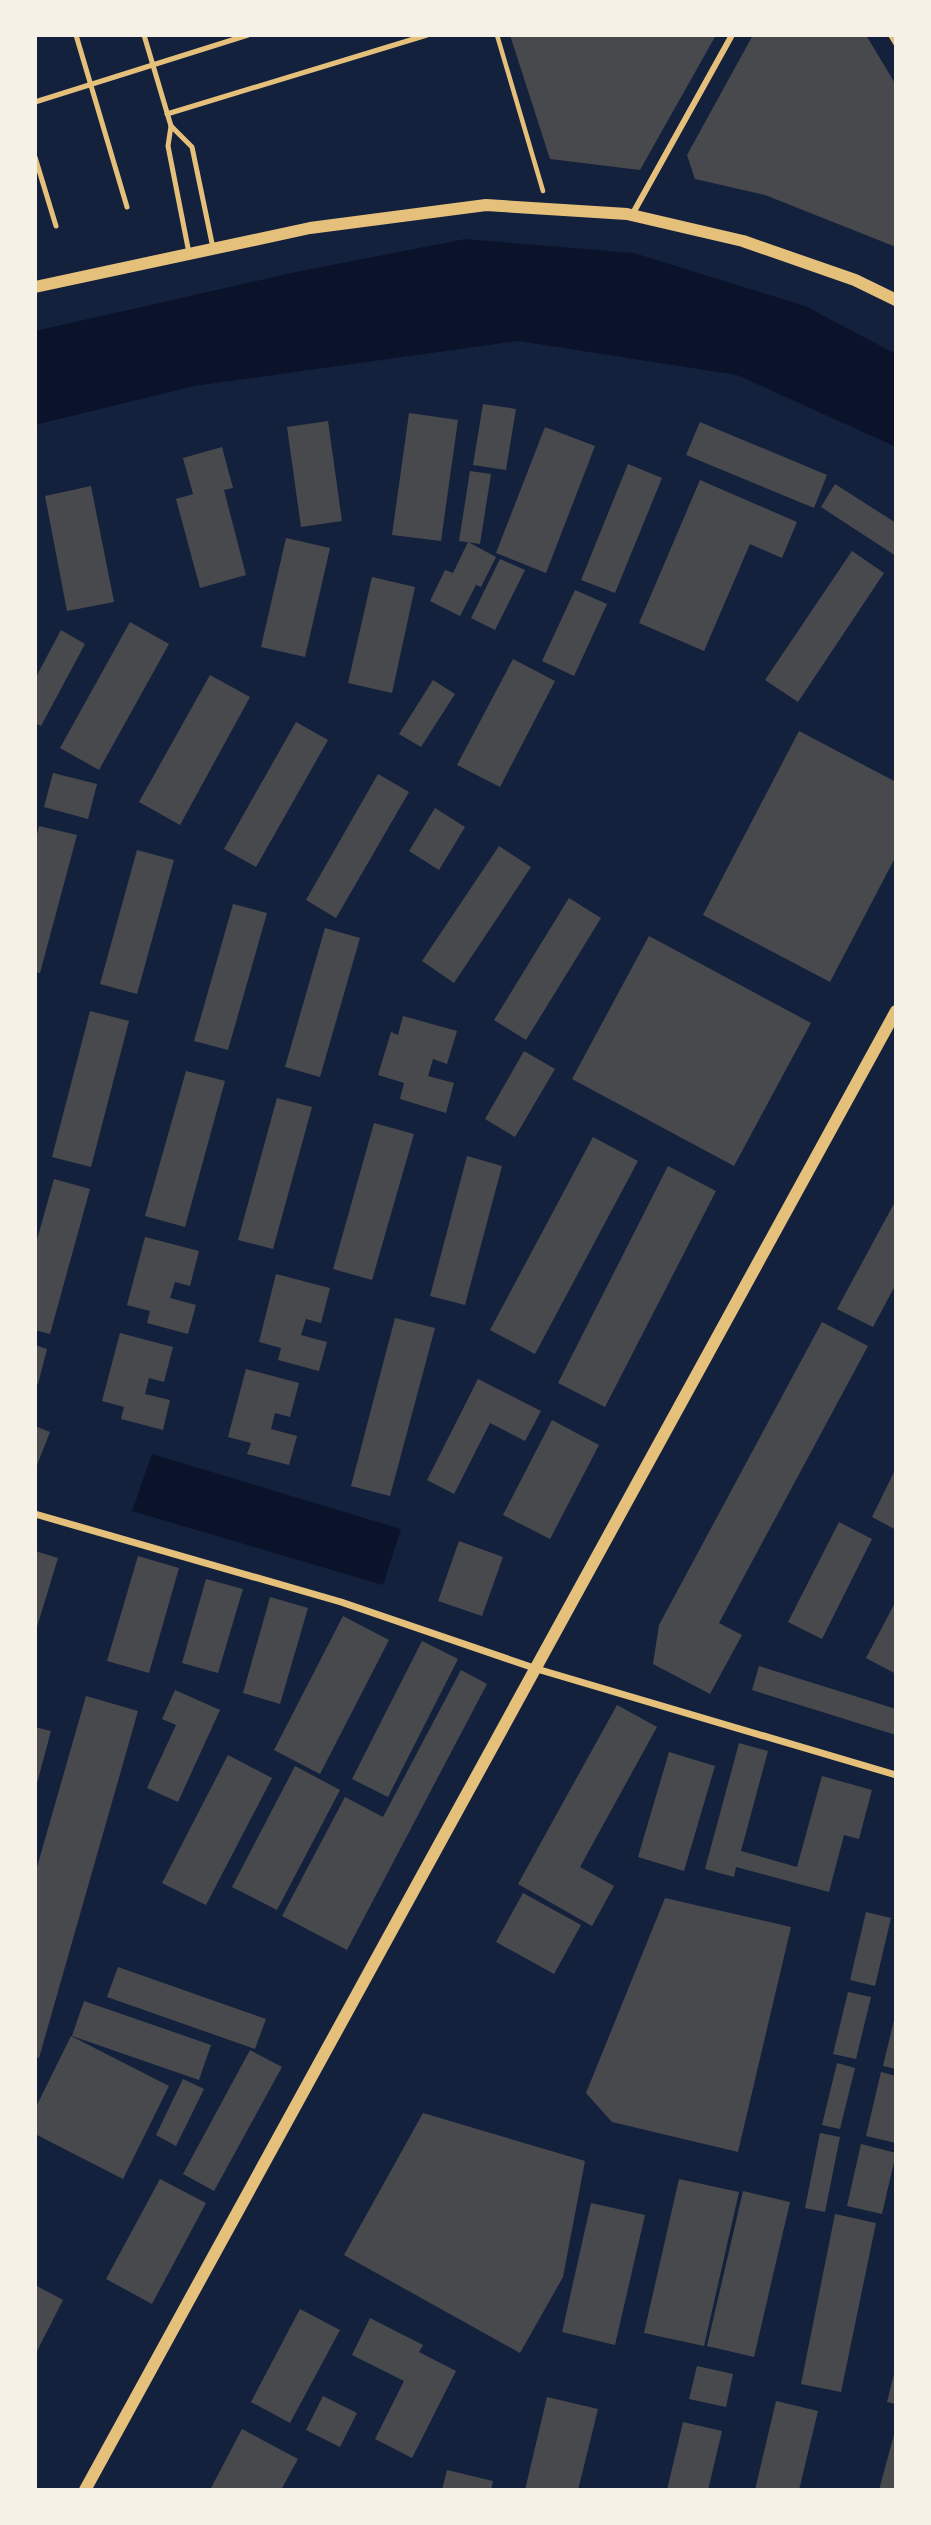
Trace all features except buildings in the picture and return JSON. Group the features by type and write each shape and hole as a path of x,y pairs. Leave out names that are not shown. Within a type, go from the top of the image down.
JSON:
{"street":[{"path":"632,215 732,35"},
{"path":"891,35 896,43"},
{"path":"35,287 310,228 486,205 632,215 743,241 855,280 896,300"},
{"path":"85,2490 896,1011"},
{"path":"35,1514 341,1602 537,1669 896,1775"}],"lane":[{"path":"76,35 127,207"},
{"path":"144,35 171,127 169,150 189,253"},
{"path":"216,35 218,44"},
{"path":"35,102 248,35"},
{"path":"167,114 427,35"},
{"path":"171,127 192,147 213,248"},
{"path":"35,157 56,226"}],"path":[{"path":"498,35 548,209"}],"water":[{"path":"465,239 634,253 805,306 896,354 896,447 737,375 518,341 194,386 35,425 35,331 291,273"},
{"path":"152,1454 401,1529 383,1585 132,1511"}]}
